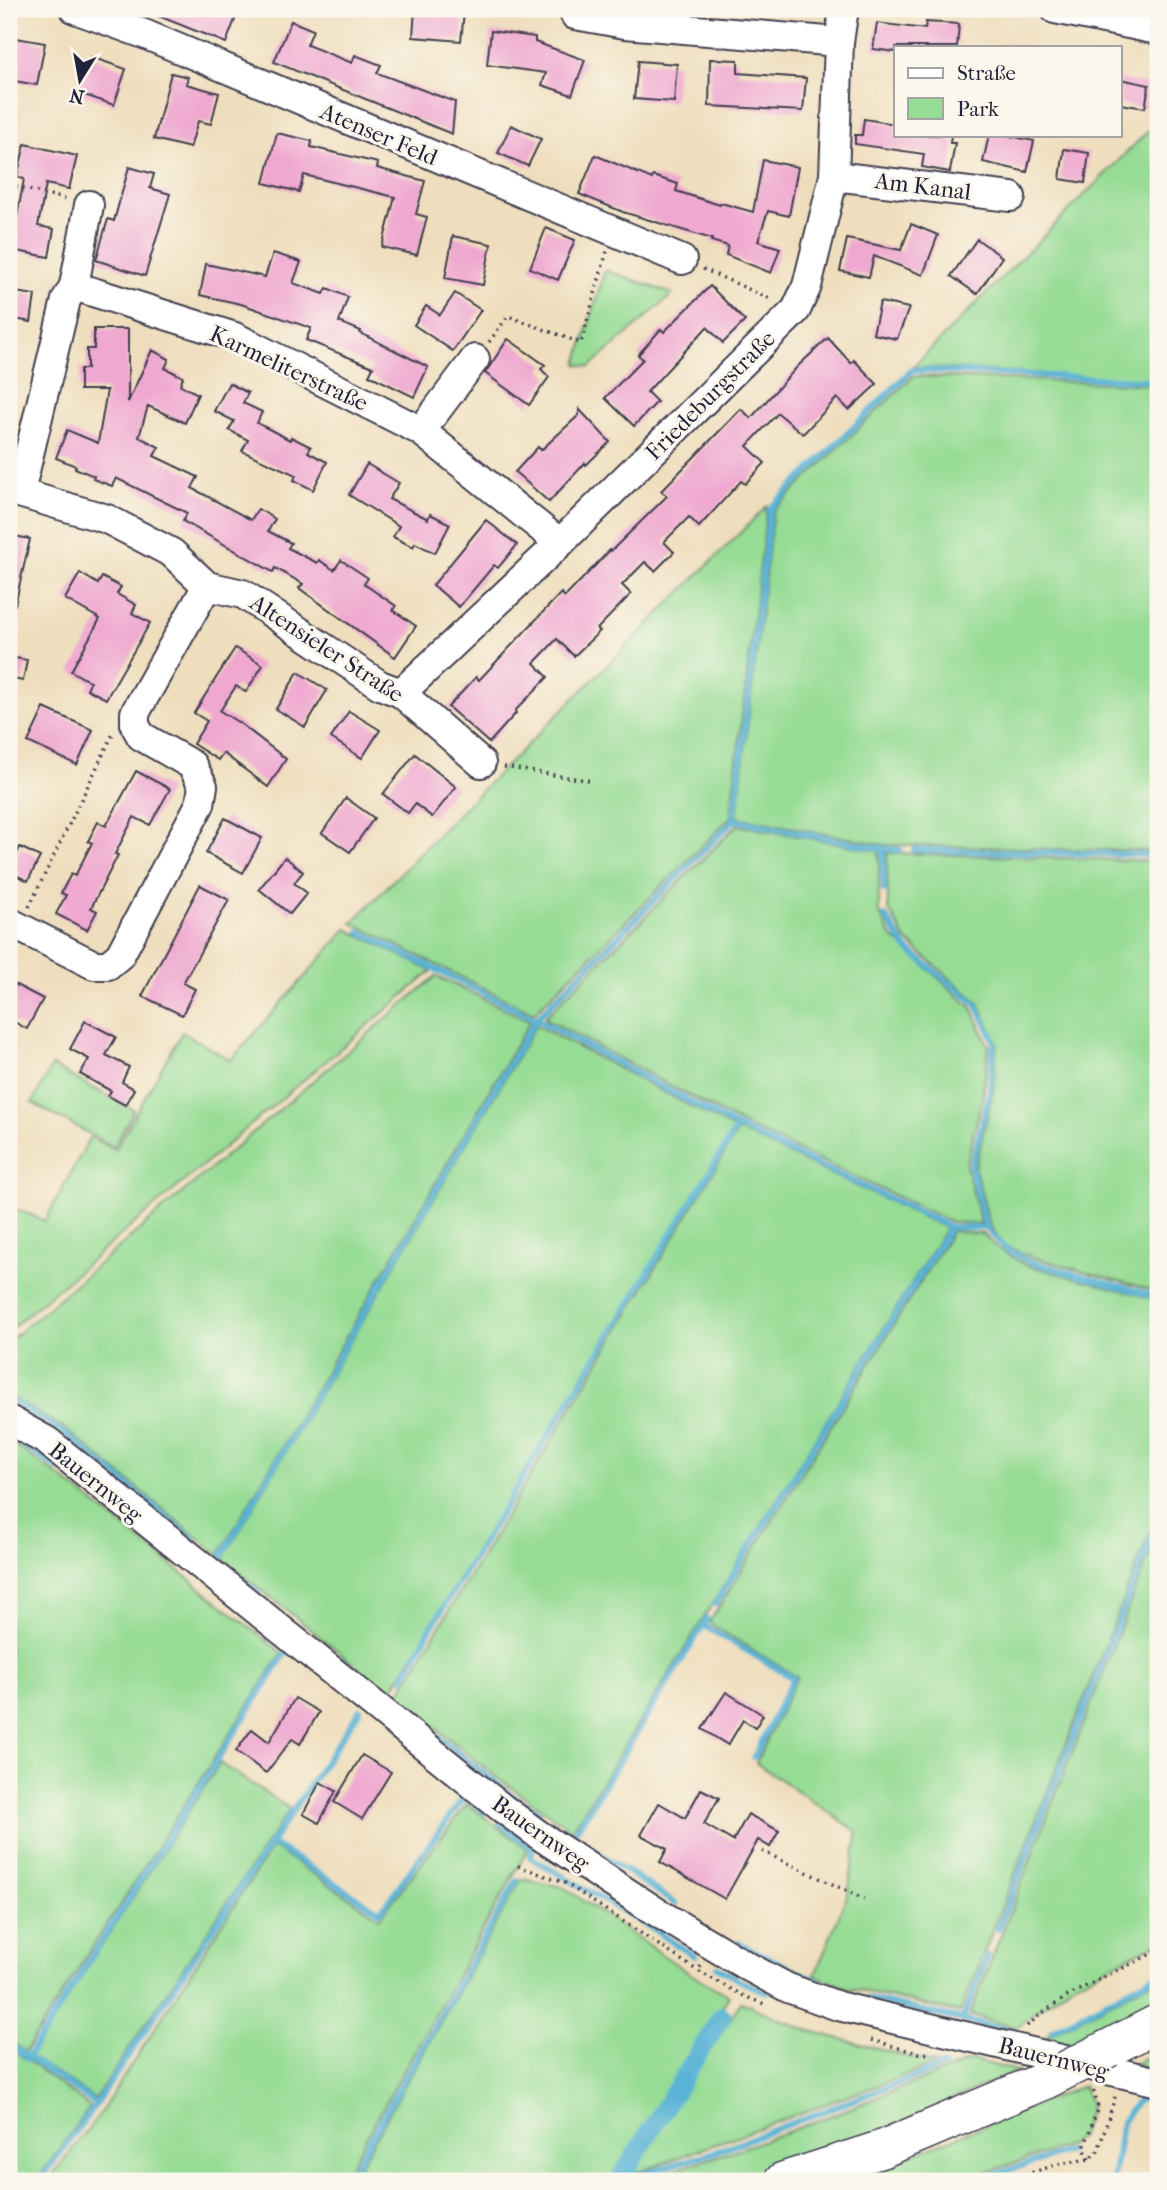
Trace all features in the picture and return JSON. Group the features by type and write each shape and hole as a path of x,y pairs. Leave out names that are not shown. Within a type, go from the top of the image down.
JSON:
{"main road":[{"path":"783,2181 881,2148 1045,2080 1116,2062 1158,2023"}],"street":[{"name":"Atenser Feld","path":"75,9 144,34 612,233 682,260"},
{"name":"Friedeburgstraße","path":"401,693 560,543 796,310 807,286 834,176 839,42 844,9"},
{"path":"1055,9 1158,30"},
{"path":"575,16 625,24 839,42"},
{"name":"Am Kanal","path":"834,176 1011,197"},
{"path":"14,925 94,965 108,965 120,955 200,804 203,786 192,765 141,736 135,725 135,713 207,586 172,553 107,519 14,491 66,300 74,286 89,205"},
{"name":"Karmeliterstraße","path":"74,286 235,337 421,431 560,543"},
{"path":"421,431 475,359"},
{"name":"Altensieler Straße","path":"207,586 243,594 380,685 401,693 481,763"},
{"name":"Bauernweg","path":"9,1420 47,1441 502,1808 655,1911 745,1965 788,1988 838,2006 1014,2049 1116,2062 1158,2082"}],"path":[{"path":"9,24 12,9"},
{"path":"9,185 89,205"},
{"path":"475,359 508,316 582,343 612,233"},
{"path":"682,260 796,310"},
{"path":"14,925 115,729 135,725"},
{"path":"481,763 592,781"},
{"path":"762,1851 864,1899"},
{"path":"518,1866 565,1883 698,1971"},
{"path":"1014,2049 1018,2035 1052,2004 1158,1950"},
{"path":"1005,2181 1059,2164 1089,2160 1098,2151 1116,2062"}],"green space":[{"path":"1158,121 1158,380 913,367"},
{"path":"605,270 673,294 590,367 577,364"},
{"path":"913,376 1158,385 1158,851 884,845 737,817 773,511"},
{"path":"767,506 730,818 534,1013 352,923 463,809"},
{"path":"737,825 879,851 879,911 891,936 972,1008 989,1047 983,1095 966,1166 981,1224 951,1222 742,1124 544,1018"},
{"path":"887,853 1158,861 1158,1292 1032,1257 1005,1246 990,1226 975,1168 993,1092 997,1042 979,1003 906,940 888,908"},
{"path":"347,929 432,971 9,1330 9,1206 45,1221 90,1137 115,1150 182,1032 231,1060"},
{"path":"436,976 530,1021 219,1555 65,1429 9,1396 9,1341"},
{"path":"536,1025 734,1129 390,1693 223,1559"},
{"path":"52,1066 134,1110 114,1147 32,1103"},
{"path":"738,1131 946,1228 572,1830 498,1778 397,1697"},
{"path":"952,1231 983,1234 999,1249 1026,1265 1158,1300 1158,1511 960,2013 844,1987 815,1975 848,1893 858,1832 756,1763 797,1677 709,1623"},
{"path":"9,1441 66,1481 282,1653 25,2052 9,2039"},
{"path":"1158,1532 1158,1943 1072,1984 1016,2028 970,2015"},
{"path":"220,1763 290,1809 95,2099 30,2056"},
{"path":"467,1804 528,1849 342,2181 48,2181 101,2112 272,1847 380,1918"},
{"path":"521,1879 563,1887 689,1973 729,1996 616,2179 351,2181"},
{"path":"1158,1978 1158,1999 1070,2046 1042,2039"},
{"path":"741,2002 803,2029 936,2064 627,2176"},
{"path":"9,2047 90,2107 36,2181 9,2181"},
{"path":"1158,2049 1158,2067 1133,2065"},
{"path":"972,2060 1018,2071 891,2127 740,2181 635,2181 763,2141"},
{"path":"1083,2086 1091,2105 1080,2137 1069,2145 961,2181 847,2181"}],"building":[{"path":"141,9 239,9 226,43"},
{"path":"415,9 464,12 461,41 413,37"},
{"path":"291,21 313,30 307,45 352,63 355,55 381,65 377,73 455,102 452,134 274,62"},
{"path":"926,22 959,24 957,46 894,46 894,52 873,49 877,23 925,29"},
{"path":"491,31 535,37 535,42 585,60 572,95 542,85 546,73 487,65"},
{"path":"16,38 45,43 37,85 9,80"},
{"path":"91,57 126,69 114,105 78,93"},
{"path":"710,59 738,60 738,73 806,78 803,111 709,106"},
{"path":"638,61 677,64 674,102 634,99"},
{"path":"171,73 188,77 186,84 219,93 211,124 198,121 190,148 154,139"},
{"path":"1122,79 1149,85 1145,108 1122,104"},
{"path":"864,119 894,124 894,136 951,136 950,143 955,143 950,172 922,167 924,154 855,144 855,135 862,135"},
{"path":"511,125 541,139 528,166 498,153"},
{"path":"277,133 312,141 311,147 378,163 377,168 425,181 416,214 427,217 417,255 382,247 395,197 304,175 299,192 264,183"},
{"path":"989,136 1010,136 1034,141 1027,172 983,162"},
{"path":"25,144 77,156 69,189 46,184 38,226 54,229 49,257 11,250 24,179 17,177"},
{"path":"1064,149 1089,153 1085,183 1060,179"},
{"path":"595,155 652,179 653,176 678,184 676,191 753,212 763,160 798,167 789,216 768,211 758,241 780,248 771,273 726,255 728,246 711,241 712,239 623,212 579,194"},
{"path":"129,167 154,174 150,188 170,194 145,276 96,260 108,219 114,221"},
{"path":"911,224 938,235 923,275 874,256 869,277 840,271 847,239 901,250"},
{"path":"546,228 575,240 558,280 530,268"},
{"path":"453,236 491,244 483,285 445,278"},
{"path":"977,239 1002,257 977,294 951,276"},
{"path":"273,253 301,262 293,283 324,294 327,288 348,297 339,322 428,367 414,397 369,375 373,367 306,340 311,328 241,304 200,295 206,264 265,277"},
{"path":"710,286 745,321 723,343 707,327 647,392 657,402 634,426 605,398 643,359 638,355 661,329 664,332"},
{"path":"9,291 35,295 31,322 9,318"},
{"path":"455,293 481,310 453,351 414,325 426,306 440,315"},
{"path":"880,302 909,308 897,339 873,334"},
{"path":"94,329 128,329 128,402 152,350 169,359 165,368 183,377 180,385 198,394 185,423 148,406 139,437 159,447 154,456 198,477 192,488 251,520 258,509 275,519 268,531 291,543 288,548 317,563 319,560 334,570 341,560 368,578 364,584 396,606 393,610 416,626 395,657 299,588 303,584 275,568 273,572 183,521 187,513 116,478 112,486 93,479 94,476 56,458 67,430 98,443 107,390 80,390 80,369 87,369 87,349 94,349"},
{"path":"828,338 851,363 854,360 877,384 849,410 837,398 803,434 778,413 747,446 765,463 745,484 741,481 699,527 689,517 664,542 674,552 655,571 645,562 622,585 631,594 597,629 600,631 574,656 557,639 534,663 548,677 489,743 448,707 476,677 479,680 561,593 565,597 667,496 661,491 741,409 751,418 798,366"},
{"path":"508,339 545,365 541,369 549,377 529,405 485,373"},
{"path":"229,383 248,393 243,403 262,412 257,423 290,440 291,437 311,447 308,452 327,462 313,490 294,480 296,475 242,451 248,440 229,430 234,421 214,411"},
{"path":"579,409 610,442 586,465 585,463 549,502 515,472 538,447 541,450 579,415"},
{"path":"367,464 399,483 389,499 428,519 430,514 450,524 435,553 415,543 413,547 393,537 399,526 349,495"},
{"path":"486,520 517,545 498,568 494,565 459,607 433,585"},
{"path":"9,535 30,539 15,605 9,605"},
{"path":"80,573 98,584 102,577 121,587 117,594 136,605 132,613 150,623 106,699 87,689 90,682 71,671 100,619 65,599"},
{"path":"235,648 263,665 246,692 236,686 220,711 286,759 268,787 223,753 218,760 193,744 207,721 194,713"},
{"path":"9,657 27,660 23,681 9,678"},
{"path":"298,672 327,690 305,727 276,709"},
{"path":"44,708 93,730 77,765 28,742"},
{"path":"349,711 380,730 362,758 331,738"},
{"path":"415,754 456,787 432,817 415,804 408,813 383,794"},
{"path":"136,771 170,789 150,825 134,817 91,908 97,911 87,930 56,914 66,895 61,893 71,874 75,876 92,843 88,841 98,822 106,826"},
{"path":"346,798 374,818 350,852 322,833"},
{"path":"225,818 262,838 243,873 206,853"},
{"path":"20,847 40,857 28,881 9,872 9,849 17,854"},
{"path":"285,857 303,872 294,883 307,893 290,914 259,889"},
{"path":"200,885 229,900 183,983 195,989 182,1015 142,996"},
{"path":"14,984 43,999 27,1029 9,1019 9,994"},
{"path":"85,1021 116,1037 106,1055 129,1067 122,1082 134,1089 125,1105 108,1096 111,1091 80,1074 89,1059 70,1049"},
{"path":"726,1692 763,1715 755,1728 743,1720 728,1745 702,1729"},
{"path":"295,1698 319,1712 300,1744 292,1739 266,1773 236,1751 252,1729 269,1742"},
{"path":"362,1755 391,1772 362,1819 334,1802"},
{"path":"320,1782 336,1791 319,1823 303,1814"},
{"path":"701,1789 719,1798 704,1824 733,1841 748,1814 779,1831 770,1847 758,1840 725,1899 660,1862 667,1849 641,1835 659,1803 685,1818"}],"waterway":[{"path":"734,820 770,509 912,370 1158,381"},
{"path":"219,1561 536,1019 734,820 900,850"},
{"path":"883,849 884,890"},
{"path":"914,850 1158,855"},
{"path":"885,916 906,948 976,1004 994,1040 990,1091 971,1167 986,1228 1005,1248 1030,1262 1158,1297"},
{"path":"360,932 536,1019 737,1127 950,1227 986,1228"},
{"path":"403,1678 737,1127"},
{"path":"715,1604 950,1227"},
{"path":"9,1400 64,1433 193,1539"},
{"path":"9,1436 60,1469"},
{"path":"998,1929 1158,1521"},
{"path":"211,1555 259,1594"},
{"path":"573,1836 707,1619"},
{"path":"703,1625 793,1678 754,1757"},
{"path":"27,2058 287,1651"},
{"path":"339,1658 511,1795 538,1813"},
{"path":"40,2181 96,2104 360,1710"},
{"path":"429,1767 485,1812"},
{"path":"271,1843 380,1912 465,1796"},
{"path":"500,1823 533,1849 530,1857 694,1956"},
{"path":"562,1829 675,1903"},
{"path":"347,2181 517,1880"},
{"path":"738,1943 837,1991"},
{"path":"963,2019 988,1955"},
{"path":"717,1967 742,1982 767,1992"},
{"path":"1052,2031 1158,1974"},
{"path":"868,1999 1007,2030"},
{"path":"619,2181 722,2016"},
{"path":"9,2044 96,2104"},
{"path":"619,2181 712,2153 944,2066"},
{"path":"1113,2181 1122,2122 1139,2099 1158,2100"},
{"path":"976,2181 1068,2151"}]}
